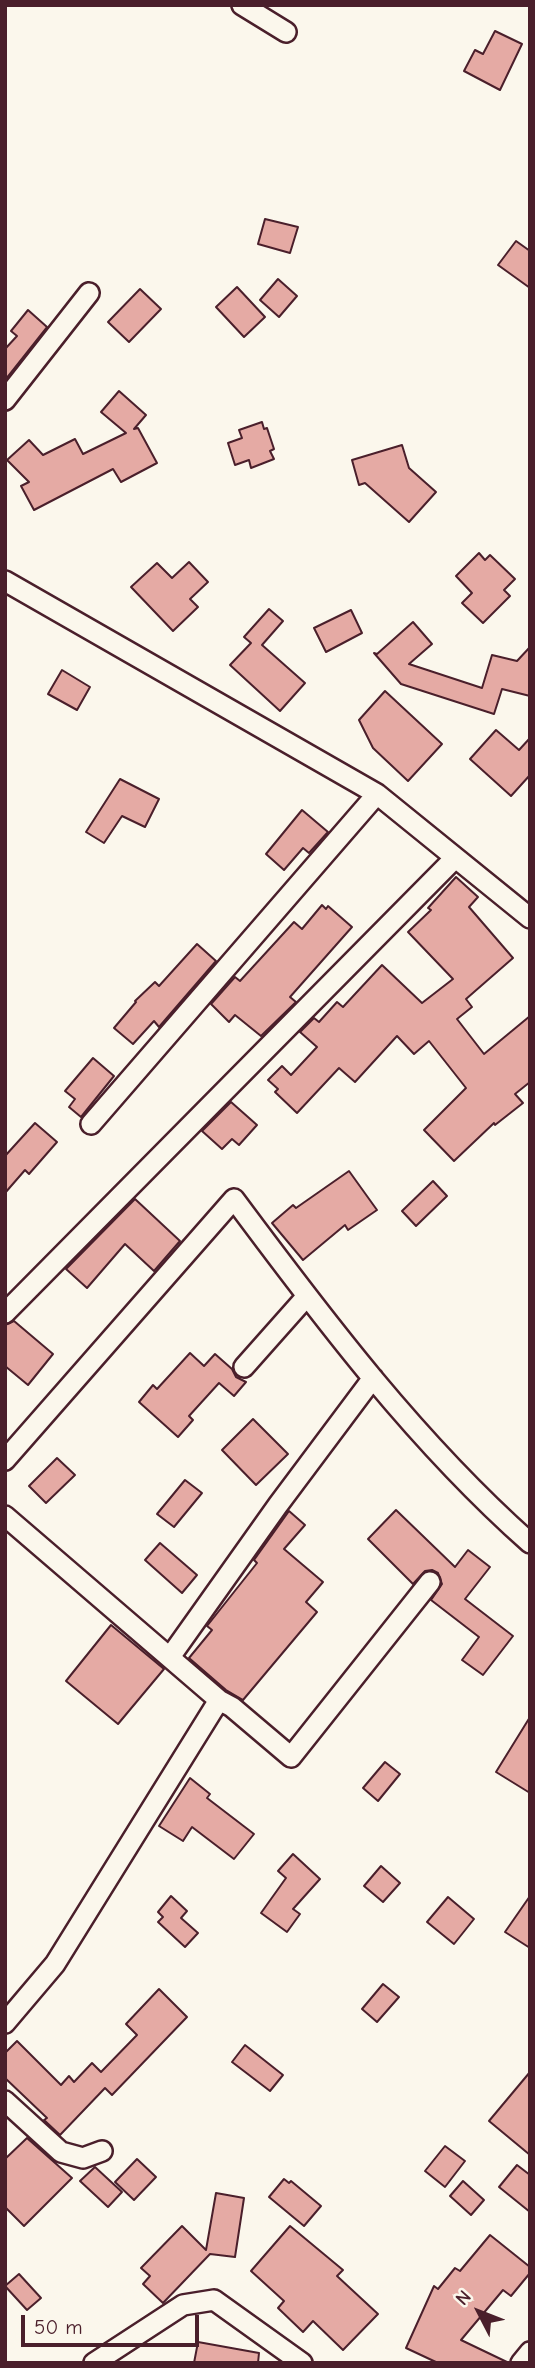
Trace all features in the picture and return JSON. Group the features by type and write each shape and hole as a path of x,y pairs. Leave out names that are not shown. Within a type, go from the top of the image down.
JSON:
{"street":[{"path":"242,5 286,32"},
{"path":"5,400 89,293"},
{"path":"5,581 377,794 530,918"},
{"path":"91,1124 377,794"},
{"path":"5,1313 455,858"},
{"path":"5,1460 234,1199 373,1378 485,1504 530,1543"},
{"path":"244,1367 307,1296"},
{"path":"170,1657 373,1378"},
{"path":"5,1516 219,1700 232,1707 291,1757 430,1582"},
{"path":"5,2023 55,1965 219,1700"},
{"path":"5,2101 61,2152 83,2158 102,2151"},
{"path":"94,2363 183,2305 215,2300 302,2363"},
{"path":"521,2363 530,2351"}],"building":[{"path":"495,31 522,44 500,90 464,71 475,50 483,54"},
{"path":"265,219 298,227 290,253 258,244"},
{"path":"516,241 530,251 530,288 498,265"},
{"path":"278,279 297,296 279,317 260,300"},
{"path":"237,287 265,317 244,337 216,307"},
{"path":"140,289 161,309 129,342 108,322"},
{"path":"28,310 47,327 5,380 5,349 17,336 11,331"},
{"path":"119,391 146,415 134,429 138,428 157,463 121,482 113,469 34,510 21,486 29,482 7,460 29,440 43,455 75,439 83,454 126,433 101,412"},
{"path":"262,422 264,429 267,428 274,449 270,451 274,459 251,468 249,460 235,465 228,443 242,438 239,430"},
{"path":"402,445 409,468 436,492 409,522 365,483 359,485 352,460"},
{"path":"479,553 485,560 490,555 515,579 504,590 510,596 483,623 462,603 472,593 456,576"},
{"path":"189,562 208,582 190,599 198,607 173,631 131,587 157,563 172,578"},
{"path":"269,609 283,621 262,645 305,683 280,711 230,665 251,643 244,637"},
{"path":"351,610 362,633 326,652 314,628"},
{"path":"413,622 432,644 409,664 482,688 492,655 517,661 530,647 530,696 502,689 494,714 401,684 374,653 377,654"},
{"path":"62,670 90,687 77,710 48,694"},
{"path":"385,691 442,744 408,781 373,748 359,720"},
{"path":"496,730 519,750 530,738 530,775 511,796 470,759"},
{"path":"120,779 159,799 145,827 122,816 104,843 86,832"},
{"path":"302,810 328,832 309,853 303,848 284,870 266,854"},
{"path":"456,877 478,897 469,907 513,958 466,999 472,1007 457,1019 484,1054 530,1016 530,1082 515,1094 523,1103 495,1125 494,1123 454,1161 424,1130 466,1088 429,1041 414,1054 397,1036 355,1082 339,1068 297,1113 275,1092 278,1089 268,1080 282,1066 291,1075 317,1047 300,1032 314,1018 319,1022 337,1002 343,1007 382,965 422,1003 453,979 408,932 431,910 428,908"},
{"path":"322,905 326,909 328,906 352,927 290,997 296,1002 261,1036 235,1015 229,1022 211,1004 235,977 240,981 294,922 302,929"},
{"path":"197,944 216,961 159,1027 154,1021 133,1044 114,1028 135,1001 155,982 159,986"},
{"path":"93,1058 114,1076 81,1117 69,1107 75,1099 65,1091"},
{"path":"231,1102 257,1125 239,1145 232,1139 222,1149 202,1131"},
{"path":"35,1123 57,1142 29,1174 25,1170 5,1193 5,1156"},
{"path":"349,1171 377,1210 348,1230 345,1225 303,1260 272,1223 293,1205 296,1208"},
{"path":"433,1181 447,1196 416,1226 402,1211"},
{"path":"135,1199 180,1241 154,1271 125,1244 87,1288 66,1269"},
{"path":"14,1321 53,1354 28,1385 5,1366 5,1325"},
{"path":"190,1353 204,1366 215,1354 232,1369 236,1377 246,1382 234,1396 219,1383 189,1416 193,1420 178,1437 139,1402 153,1385 157,1389"},
{"path":"253,1419 288,1454 256,1485 222,1450"},
{"path":"57,1458 75,1475 46,1503 29,1486"},
{"path":"185,1480 202,1493 174,1527 157,1514"},
{"path":"396,1510 455,1567 468,1550 490,1567 465,1599 513,1636 483,1675 462,1660 479,1637 431,1600 442,1584 438,1573 425,1571 413,1584 368,1539"},
{"path":"289,1511 305,1525 284,1549 323,1582 306,1602 317,1612 243,1700 226,1690 189,1658 212,1630 207,1626 257,1563 254,1560"},
{"path":"160,1543 197,1575 182,1593 145,1560"},
{"path":"111,1625 164,1669 118,1724 66,1681"},
{"path":"530,1717 530,1793 496,1772"},
{"path":"385,1762 400,1774 378,1801 363,1788"},
{"path":"190,1778 210,1794 207,1798 254,1834 234,1859 192,1827 183,1841 159,1826"},
{"path":"293,1854 320,1879 293,1909 300,1914 287,1932 261,1913 286,1878 278,1871"},
{"path":"381,1866 400,1883 383,1902 364,1886"},
{"path":"171,1896 187,1911 181,1918 198,1933 185,1947 158,1922 163,1917 158,1912"},
{"path":"530,1896 530,1948 505,1932"},
{"path":"448,1897 474,1919 454,1944 427,1922"},
{"path":"383,1984 399,1997 377,2022 362,2009"},
{"path":"159,1989 187,2017 112,2095 105,2088 60,2135 44,2120 47,2118 5,2078 5,2053 17,2041 61,2085 69,2076 74,2082 92,2063 101,2072 137,2035 126,2024"},
{"path":"245,2045 283,2075 270,2091 232,2062"},
{"path":"530,2072 530,2155 489,2121"},
{"path":"27,2138 72,2178 24,2226 5,2207 5,2159"},
{"path":"445,2146 465,2161 445,2187 425,2171"},
{"path":"137,2159 156,2177 134,2200 115,2182"},
{"path":"517,2165 530,2175 530,2212 499,2187"},
{"path":"95,2167 122,2192 108,2207 80,2181"},
{"path":"284,2179 289,2183 291,2181 321,2206 304,2226 269,2197"},
{"path":"463,2181 484,2200 471,2215 450,2196"},
{"path":"216,2193 244,2198 235,2257 210,2254 163,2303 143,2284 150,2276 141,2268 182,2226 206,2250"},
{"path":"290,2226 343,2270 337,2276 378,2314 343,2350 313,2321 303,2332 278,2308 284,2301 251,2271"},
{"path":"490,2235 530,2267 530,2273 511,2296 503,2290 461,2340 509,2363 438,2363 406,2348 434,2286 438,2289 455,2268 460,2271"},
{"path":"19,2274 41,2298 27,2310 5,2286"},
{"path":"198,2342 259,2353 258,2363 194,2363"}]}
